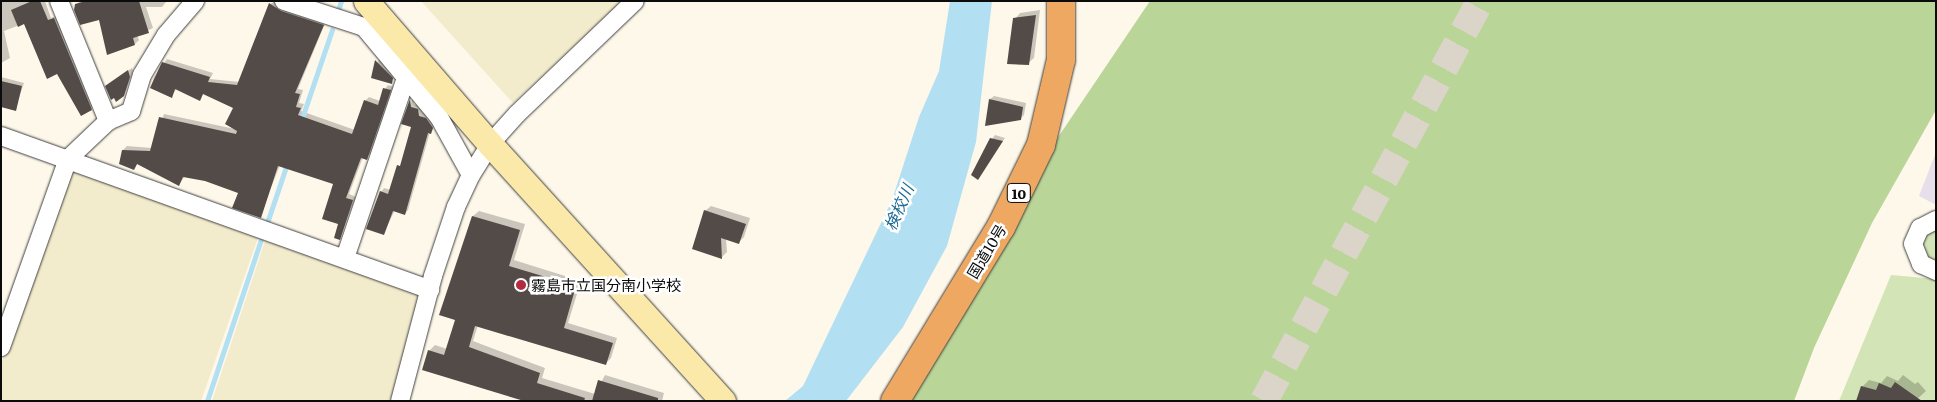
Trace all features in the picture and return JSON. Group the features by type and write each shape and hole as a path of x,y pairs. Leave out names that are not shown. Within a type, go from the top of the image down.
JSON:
{"highway":[{"name":"国道10号","path":"895,401 1001,227 1041,145 1061,60 1061,1"}],"main road":[{"path":"366,1 490,144 723,401"}],"street":[{"path":"59,1 108,121"},
{"path":"1,347 68,159 108,121 131,112 147,67 166,35 195,1"},
{"path":"284,1 364,27 390,55 405,81 439,117 471,175"},
{"path":"400,401 430,290 456,207 471,175 490,144 635,1"},
{"path":"345,258 405,81"},
{"path":"1,136 430,290"},
{"path":"1936,220 1920,228 1913,244 1921,264 1936,271"}],"shaded area":[{"path":"421,1 622,1 513,103"},
{"path":"1936,152 1936,205 1919,196"},
{"path":"73,171 259,235 201,401 1,401 1,364 64,176"},
{"path":"266,238 424,293 398,401 212,401"}],"green space":[{"path":"1150,1 1936,1 1936,110 1872,223 1814,348 1794,401 907,401 1015,201"},
{"path":"1936,229 1936,261 1928,257 1922,243 1927,233"},
{"path":"1891,275 1936,279 1936,401 1839,401"}],"water":[{"name":"検校川","path":"950,1 992,1 976,142 947,246 903,327 846,401 785,401 803,386 892,200 919,117 939,71"}],"building":[{"path":"32,1 40,1 48,20 54,18 92,110 81,116 57,74 47,79 24,24 18,27 11,10"},
{"path":"86,1 139,1 149,33 133,38 135,45 107,55 99,20 80,25 74,10 75,4"},
{"path":"269,3 281,11 324,25 295,93 300,94 296,107 301,108 298,115 352,134 364,100 378,105 383,88 391,90 367,160 361,158 346,198 353,200 340,240 334,238 338,224 322,219 333,184 278,166 261,218 232,208 238,193 205,181 183,177 179,186 137,164 134,170 119,164 122,150 150,151 159,117 236,134 237,131 225,124 233,108 203,94 200,101 175,89 172,98 150,88 162,62 210,77 208,82 237,85"},
{"path":"1036,15 1029,65 1007,64 1013,18"},
{"path":"375,60 393,78 392,84 371,78"},
{"path":"128,70 130,77 124,96 116,102 114,98 111,100 105,86"},
{"path":"1,81 22,86 16,111 1,107"},
{"path":"410,99 411,107 418,109 419,116 426,118 433,128 431,134 428,133 405,215 393,211 384,235 366,229 380,191 388,194 397,165 400,166 411,127 401,124"},
{"path":"989,99 1023,107 1021,120 985,126"},
{"path":"990,138 1003,141 978,180 971,175"},
{"path":"704,210 746,224 739,244 721,238 722,259 692,249"},
{"path":"472,216 520,230 509,266 576,286 564,328 613,343 606,365 475,326 469,347 540,373 537,383 585,398 584,401 524,401 422,370 428,350 444,355 455,320 439,315"},
{"path":"598,380 658,398 658,401 592,401"},
{"path":"1895,382 1922,401 1856,401 1861,386 1876,390 1879,383 1891,388"}],"waterway":[{"path":"337,14 341,1"},
{"path":"301,121 332,30"},
{"path":"266,226 287,164"},
{"path":"207,401 262,237"}],"tunnel":[{"path":"1264,401 1480,1"}],"place":[{"name":"霧島市立国分南小学校","path":"521,285"}]}
